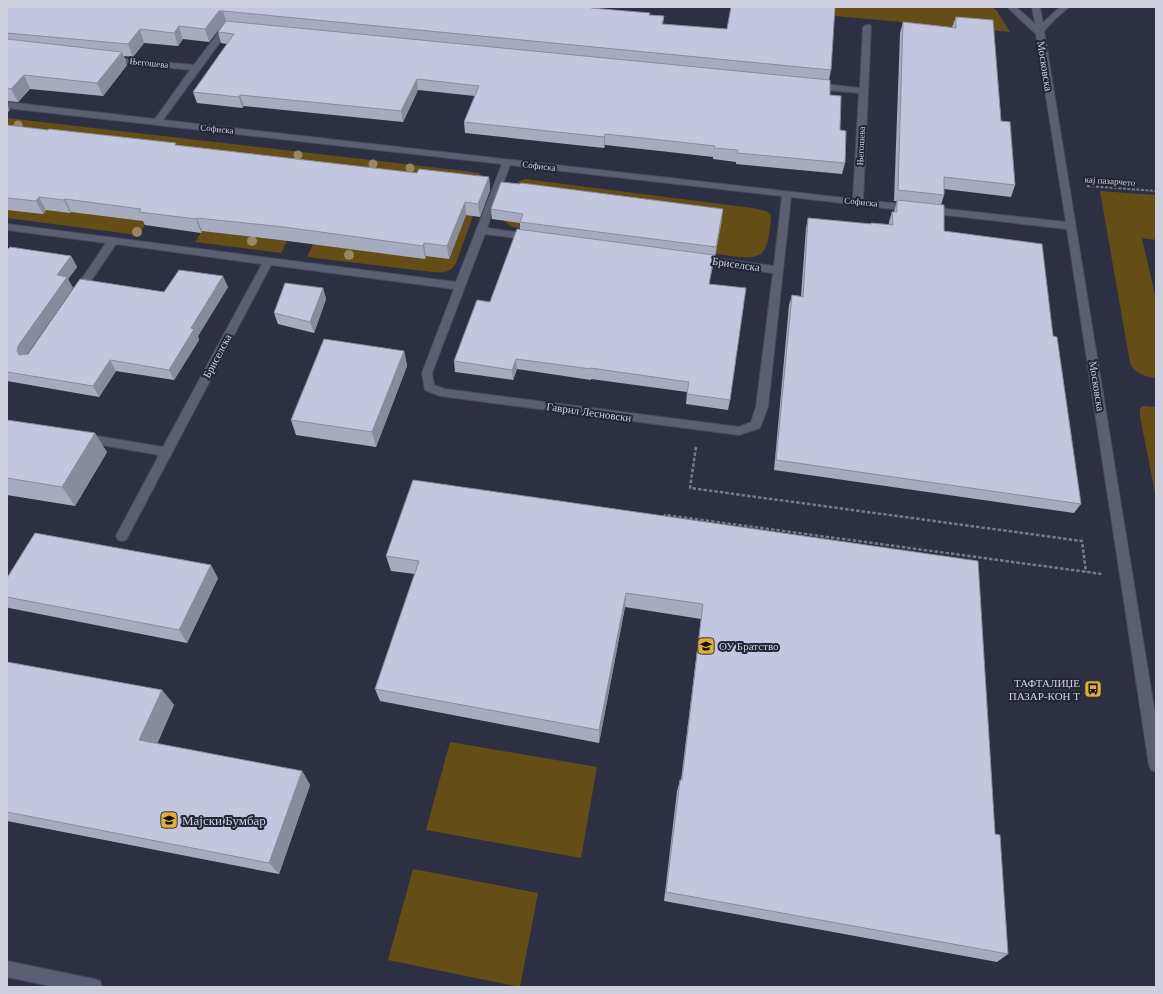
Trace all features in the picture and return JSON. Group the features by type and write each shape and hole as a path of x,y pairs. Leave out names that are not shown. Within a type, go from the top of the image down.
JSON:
{"street":[{"path":"1011,7 1039,32 1052,17 1065,7"},
{"name":"Московска","path":"1036,7 1070,226 1097,384 1156,765"},
{"path":"157,122 227,27 242,29"},
{"name":"Његошева","path":"858,202 867,27"},
{"name":"Његошева","path":"102,58 196,68"},
{"path":"809,85 864,91"},
{"name":"Софиска","path":"7,106 1070,226"},
{"name":"Гаврил Лесновски","path":"507,162 427,373 429,387 444,393 739,431 756,425 762,407 787,194"},
{"path":"7,227 460,286"},
{"path":"481,230 544,239"},
{"path":"74,298 113,241"},
{"name":"Бриселска","path":"692,258 777,270"},
{"name":"Бриселска","path":"122,536 268,261"},
{"path":"76,437 167,452"},
{"path":"7,969 94,987"}],"path":[{"name":"кај пазарчето","path":"1064,185 1156,191"},
{"path":"699,426 690,488 1082,541 1086,572"},
{"path":"664,523 665,515 1074,571"}],"shaded area":[{"path":"736,7 992,7 997,11 1010,32"},
{"path":"7,118 465,171 478,173 484,178 482,191 456,263 449,271 432,272 307,257 313,244 147,222 138,235 7,218"},
{"path":"525,179 766,211 771,215 768,241 764,251 761,254 752,257 739,257 512,227 503,219 512,189 520,181"},
{"path":"1100,191 1156,195 1156,240 1142,238 1156,300 1156,378 1148,377 1137,372 1130,363"},
{"path":"220,202 221,233 287,241 281,253 195,242"},
{"path":"1143,406 1156,407 1156,498 1140,416 1140,408"},
{"path":"450,742 597,767 581,858 426,830"},
{"path":"413,869 538,893 520,987 388,960"}],"building":[{"path":"7,7 592,7 591,8 650,13 649,15 664,16 662,24 727,29 731,7 835,7 831,70 223,11 219,11 205,29 179,26 174,33 140,29 128,44 7,33"},
{"path":"956,17 993,20 1001,121 1010,122 1015,185 944,177 944,195 898,190 903,22 956,28"},
{"path":"226,21 830,80 830,95 841,96 840,130 846,131 845,163 737,153 738,150 714,148 715,146 661,140 605,134 604,137 464,122 479,86 417,79 401,111 240,95 239,97 193,92 234,34 218,32"},
{"path":"7,39 122,52 97,83 24,75 11,89 7,88"},
{"path":"7,125 176,143 175,145 417,173 419,169 489,177 478,204 465,202 447,246 424,243 423,246 284,227 139,212 141,209 65,199 39,197 36,201 7,198"},
{"path":"501,182 521,183 723,209 716,247 520,222 523,214 491,209"},
{"path":"897,200 944,205 944,231 1042,244 1053,336 1057,337 1081,504 776,460 792,295 803,297 808,218 893,225 892,212 897,212"},
{"path":"517,229 714,255 709,284 746,288 730,400 687,394 689,382 591,368 516,359 512,370 454,361 477,300 490,302"},
{"path":"10,247 71,256 57,275 67,277 18,346 17,351 19,355 28,354 80,279 164,292 179,270 223,276 191,328 194,329 169,370 110,360 93,386 7,372 7,250"},
{"path":"285,283 323,288 310,322 274,313"},
{"path":"324,339 404,351 372,432 291,420"},
{"path":"7,420 95,433 62,487 7,478"},
{"path":"413,480 978,561 995,834 1000,835 1008,954 666,892 680,780 682,780 703,604 626,593 599,730 375,689 419,561 386,556"},
{"path":"35,533 211,565 179,630 7,597 7,578"},
{"path":"7,662 162,690 139,740 302,771 269,863 7,812"}],"place":[{"name":"ОУ Братство","path":"706,646"},
{"name":"ТАФТАЛИЏЕ ПАЗАР-КОН Т","path":"1093,689"},
{"name":"Мајски Бумбар","path":"169,820"}]}
